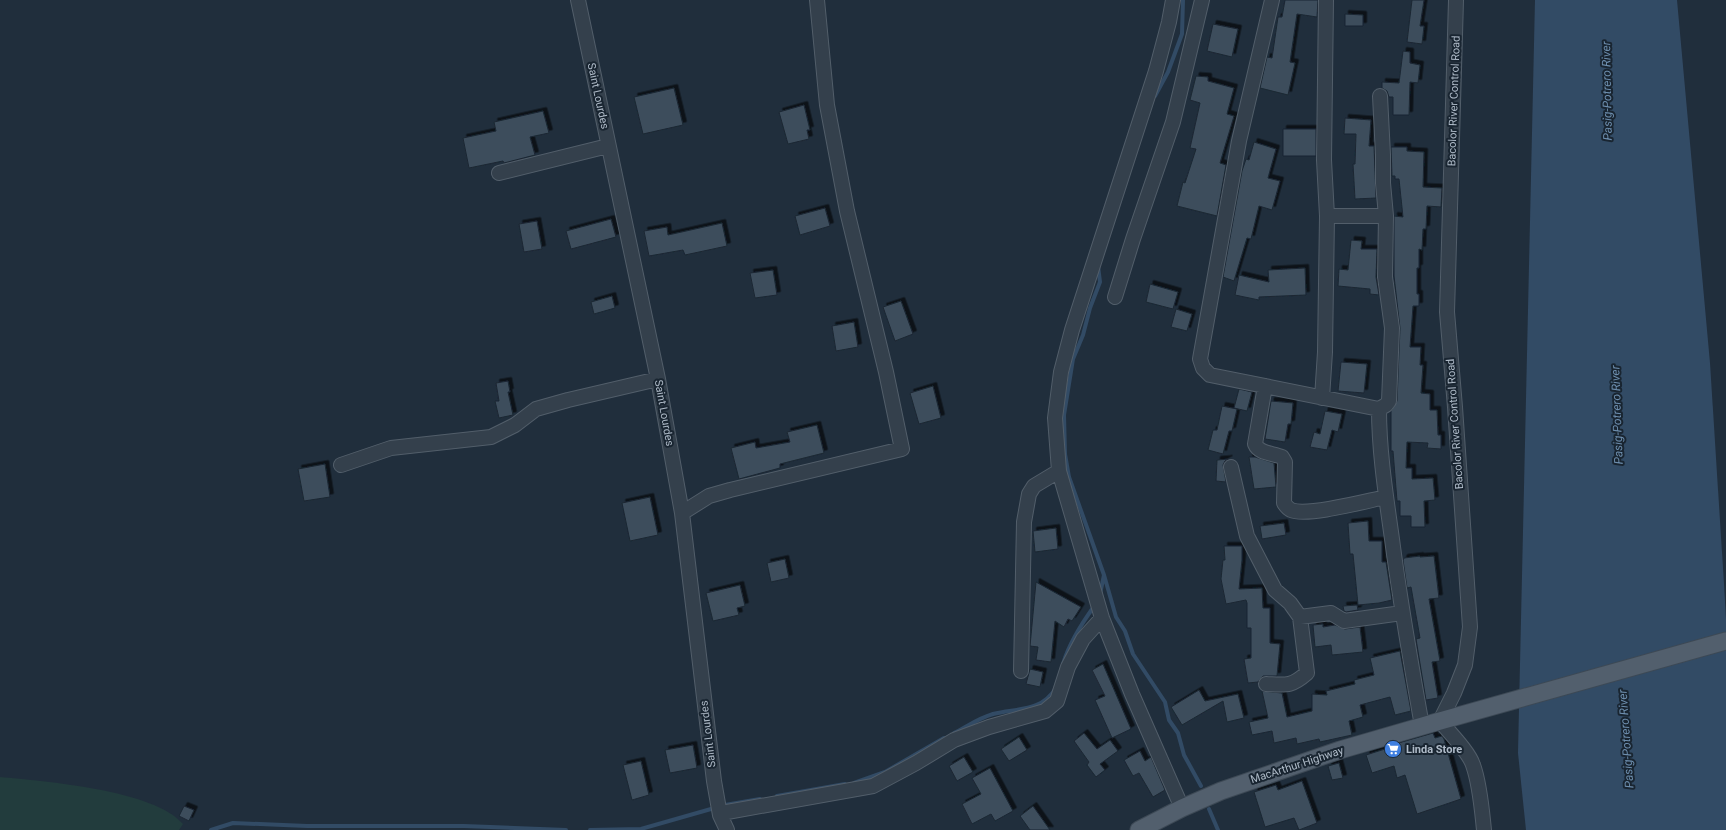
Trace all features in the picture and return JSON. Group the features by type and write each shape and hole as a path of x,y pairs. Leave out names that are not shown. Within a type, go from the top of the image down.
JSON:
{"main road":[{"name":"MacArthur Highway","path":"1139,830 1161,824 1182,808 1220,791 1268,774 1440,720 1726,641"}],"street":[{"name":"Saint Lourdes","path":"578,0 658,379 682,513 719,808 727,830"},
{"path":"682,513 692,505 709,496 902,449 886,372 846,211 827,106 817,0"},
{"path":"1173,0 1169,22 1156,71 1072,330 1061,372 1055,418 1058,471 1094,593 1132,694 1182,808"},
{"path":"1115,298 1133,239 1173,122 1202,0"},
{"path":"1272,0 1239,141 1200,359 1203,368 1210,375 1379,409 1386,405 1389,401 1391,392 1392,328 1385,277 1386,216 1382,183 1383,155 1380,96"},
{"path":"1322,398 1325,352 1328,216 1324,160 1326,0"},
{"name":"Bacolor River Control Road","path":"1440,720 1454,693 1465,665 1470,627 1447,312 1456,0"},
{"path":"499,172 608,146"},
{"path":"1328,216 1386,216"},
{"path":"341,465 391,448 492,437 515,424 536,409 658,379"},
{"path":"1265,386 1255,444 1257,449 1260,451 1282,457 1285,462 1284,503 1288,508 1292,510 1320,511 1386,496"},
{"path":"1379,409 1379,435 1386,496 1402,613 1422,726"},
{"path":"1231,467 1247,536 1275,590 1290,603 1300,617 1307,673 1289,685 1266,684"},
{"path":"1021,671 1024,522 1029,494 1034,486 1058,471"},
{"path":"1300,617 1331,612 1344,621 1402,613"},
{"path":"719,808 727,812 873,786 916,763 954,740 989,727 1046,711 1057,701 1068,667 1083,639 1101,614"},
{"path":"1440,720 1473,764 1482,810 1484,830"}],"green space":[{"path":"0,777 43,781 97,789 124,795 149,803 169,812 183,824 179,830 0,830"}],"water":[{"name":"Pasig-Potrero River","path":"1535,0 1677,0 1710,363 1724,584 1726,619 1726,830 1526,830 1518,753"}],"building":[{"path":"1285,0 1318,0 1317,17 1297,14 1290,62 1295,63 1288,95 1260,88 1267,57 1272,58 1278,17 1282,17"},
{"path":"1412,0 1424,0 1420,26 1424,26 1422,44 1407,42"},
{"path":"1345,14 1363,15 1363,26 1345,26"},
{"path":"1213,24 1238,29 1232,57 1207,51"},
{"path":"1403,51 1410,52 1410,63 1420,65 1418,83 1410,82 1409,115 1393,115 1393,97 1389,97 1387,91 1382,88 1382,82 1399,83"},
{"path":"1196,76 1208,77 1208,81 1234,88 1227,114 1234,116 1220,163 1226,165 1217,216 1177,206 1183,182 1185,183 1196,149 1190,148 1200,103 1190,100"},
{"path":"674,88 683,125 643,134 634,97"},
{"path":"804,105 810,130 807,130 809,139 788,144 779,112"},
{"path":"543,111 549,133 530,137 535,155 504,163 503,161 469,168 463,138 496,131 494,122"},
{"path":"1345,118 1371,120 1369,146 1374,146 1376,198 1355,199 1353,164 1355,164 1356,134 1344,134"},
{"path":"1283,129 1316,129 1316,156 1283,156"},
{"path":"1254,142 1276,149 1268,178 1280,181 1272,210 1259,206 1251,239 1247,238 1234,281 1223,277 1242,171 1246,159 1249,160"},
{"path":"1391,147 1407,147 1407,151 1424,152 1423,187 1442,188 1441,207 1427,206 1426,229 1423,229 1422,250 1419,249 1419,268 1417,268 1417,294 1419,294 1419,306 1413,306 1410,347 1421,347 1420,365 1423,365 1421,393 1430,394 1430,410 1437,410 1438,435 1441,435 1441,449 1427,448 1428,443 1407,442 1406,468 1412,468 1412,479 1433,478 1435,500 1424,501 1425,527 1411,527 1411,516 1400,516 1400,501 1397,501 1393,451 1391,451 1391,411 1397,401 1400,328 1394,276 1394,216 1403,217 1399,179 1395,179 1395,176 1392,176"},
{"path":"825,208 830,226 800,235 795,216"},
{"path":"611,219 616,237 571,249 566,231"},
{"path":"537,221 542,249 524,252 519,224"},
{"path":"722,223 727,246 685,255 683,250 649,256 644,231 667,227 668,235"},
{"path":"1351,240 1362,241 1361,249 1377,249 1376,277 1379,295 1370,294 1370,289 1338,286 1339,269 1348,270"},
{"path":"1305,268 1306,295 1259,297 1259,300 1235,295 1239,275 1269,282 1268,270"},
{"path":"773,270 777,295 755,298 750,273"},
{"path":"1150,284 1178,292 1173,309 1146,302"},
{"path":"612,296 615,308 594,314 591,302"},
{"path":"901,301 913,334 895,341 883,307"},
{"path":"1176,309 1192,314 1187,331 1171,327"},
{"path":"854,322 858,347 836,351 832,326"},
{"path":"1341,362 1367,364 1364,393 1338,391"},
{"path":"508,381 510,392 508,392 513,415 499,418 495,401 499,401 496,383"},
{"path":"933,386 941,418 919,424 910,393"},
{"path":"1239,389 1252,392 1247,411 1234,408"},
{"path":"1271,401 1293,403 1291,424 1288,424 1285,442 1265,439"},
{"path":"1222,406 1237,409 1232,431 1229,431 1223,454 1208,450 1213,430 1217,430"},
{"path":"1325,411 1342,414 1338,432 1332,430 1327,450 1310,447 1314,432 1320,434"},
{"path":"817,425 824,453 780,464 780,468 739,479 731,448 755,442 756,448 790,442 787,432"},
{"path":"1249,457 1255,457 1274,463 1276,487 1254,489"},
{"path":"1229,459 1225,461 1223,465 1226,482 1216,481 1217,460"},
{"path":"325,464 330,497 304,501 298,469"},
{"path":"650,497 658,535 630,541 622,503"},
{"path":"1368,521 1369,541 1382,541 1382,562 1386,562 1392,600 1358,605 1353,554 1350,554 1348,523"},
{"path":"1284,523 1286,535 1262,539 1260,526"},
{"path":"1056,528 1058,549 1035,552 1033,531"},
{"path":"1224,546 1242,546 1239,589 1262,588 1263,608 1270,608 1270,643 1280,644 1277,676 1263,676 1258,682 1248,683 1244,659 1251,658 1251,628 1247,628 1247,603 1246,600 1226,604 1221,579 1223,560 1225,560"},
{"path":"1434,556 1439,598 1429,599 1440,661 1432,662 1438,698 1426,700 1416,639 1420,638 1411,587 1407,588 1403,560 1404,558"},
{"path":"785,559 789,578 771,582 767,563"},
{"path":"1036,582 1081,607 1072,621 1068,619 1064,627 1055,621 1051,662 1036,660 1038,647 1030,646"},
{"path":"740,585 745,606 737,608 739,615 713,621 706,593"},
{"path":"1357,605 1358,610 1344,611 1343,606"},
{"path":"1323,624 1323,627 1335,625 1345,629 1360,627 1363,652 1332,655 1331,645 1315,647 1313,625"},
{"path":"1400,651 1411,711 1395,715 1390,697 1360,705 1363,717 1349,721 1352,735 1320,742 1319,739 1297,744 1296,738 1274,743 1272,731 1252,735 1249,722 1268,718 1262,691 1282,693 1287,717 1312,711 1312,694 1327,695 1326,691 1355,684 1354,680 1374,675 1370,658"},
{"path":"1103,664 1131,729 1112,738 1095,700 1105,696 1092,670"},
{"path":"1030,669 1043,672 1040,687 1026,684"},
{"path":"1199,690 1205,701 1238,694 1244,718 1227,722 1223,701 1182,725 1171,707"},
{"path":"1084,733 1097,749 1110,740 1118,751 1100,764 1105,770 1096,777 1087,765 1089,762 1074,741"},
{"path":"1433,733 1435,738 1442,736 1444,739 1461,799 1417,814 1405,775 1397,778 1394,766 1372,773 1366,755 1388,748 1388,746"},
{"path":"1019,737 1027,750 1009,761 1001,749"},
{"path":"693,745 697,768 670,773 665,750"},
{"path":"1140,751 1145,761 1151,757 1165,790 1153,797 1139,773 1133,776 1124,760"},
{"path":"964,757 973,772 957,781 949,766"},
{"path":"641,761 649,795 632,800 623,765"},
{"path":"1339,763 1343,778 1332,780 1328,766"},
{"path":"990,768 1013,811 995,821 991,814 972,824 962,804 981,794 972,778"},
{"path":"1302,781 1317,823 1299,830 1294,818 1265,827 1254,792 1276,785 1278,790"},
{"path":"184,806 194,810 189,821 179,816"},
{"path":"1033,806 1050,830 1030,830 1020,816"}],"waterway":[{"path":"1155,96 1168,72 1182,34 1183,0"},
{"path":"1098,266 1100,282 1090,308 1083,335 1073,359 1064,415 1065,454 1069,477 1104,575 1116,617 1125,631 1133,654 1165,702 1169,720 1178,733 1184,755 1201,786"},
{"path":"1100,594 1104,575"},
{"path":"1063,664 1076,633 1095,605"},
{"path":"954,733 993,714 1028,708 1036,705 1050,696 1056,688"},
{"path":"854,783 885,772 944,738"},
{"path":"777,796 845,784"},
{"path":"590,830 641,829 725,805 760,799"},
{"path":"1209,809 1218,830"},
{"path":"211,830 233,823 307,826 464,826 566,830"}],"place":[{"name":"Linda Store","path":"1393,749"}]}
